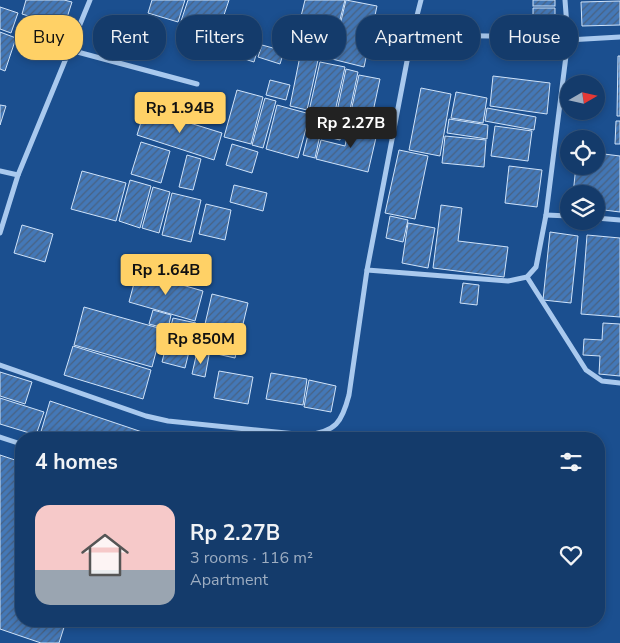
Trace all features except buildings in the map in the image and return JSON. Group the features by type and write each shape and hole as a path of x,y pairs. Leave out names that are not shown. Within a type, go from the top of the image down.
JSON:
{"street":[{"path":"83,18 90,0"},
{"path":"417,15 421,0"},
{"path":"565,0 566,15"},
{"path":"578,39 620,37"},
{"path":"83,53 197,84"},
{"path":"0,233 18,175 66,60"},
{"path":"325,432 334,428 344,414 349,395 367,270 407,60"},
{"path":"367,270 508,281 527,277 536,267 546,215 565,60"},
{"path":"0,171 18,175"},
{"path":"546,215 560,216"},
{"path":"605,219 620,220"},
{"path":"527,277 586,370 602,381 620,383"},
{"path":"0,365 146,416 168,421 269,432"},
{"path":"0,437 15,442"}]}
